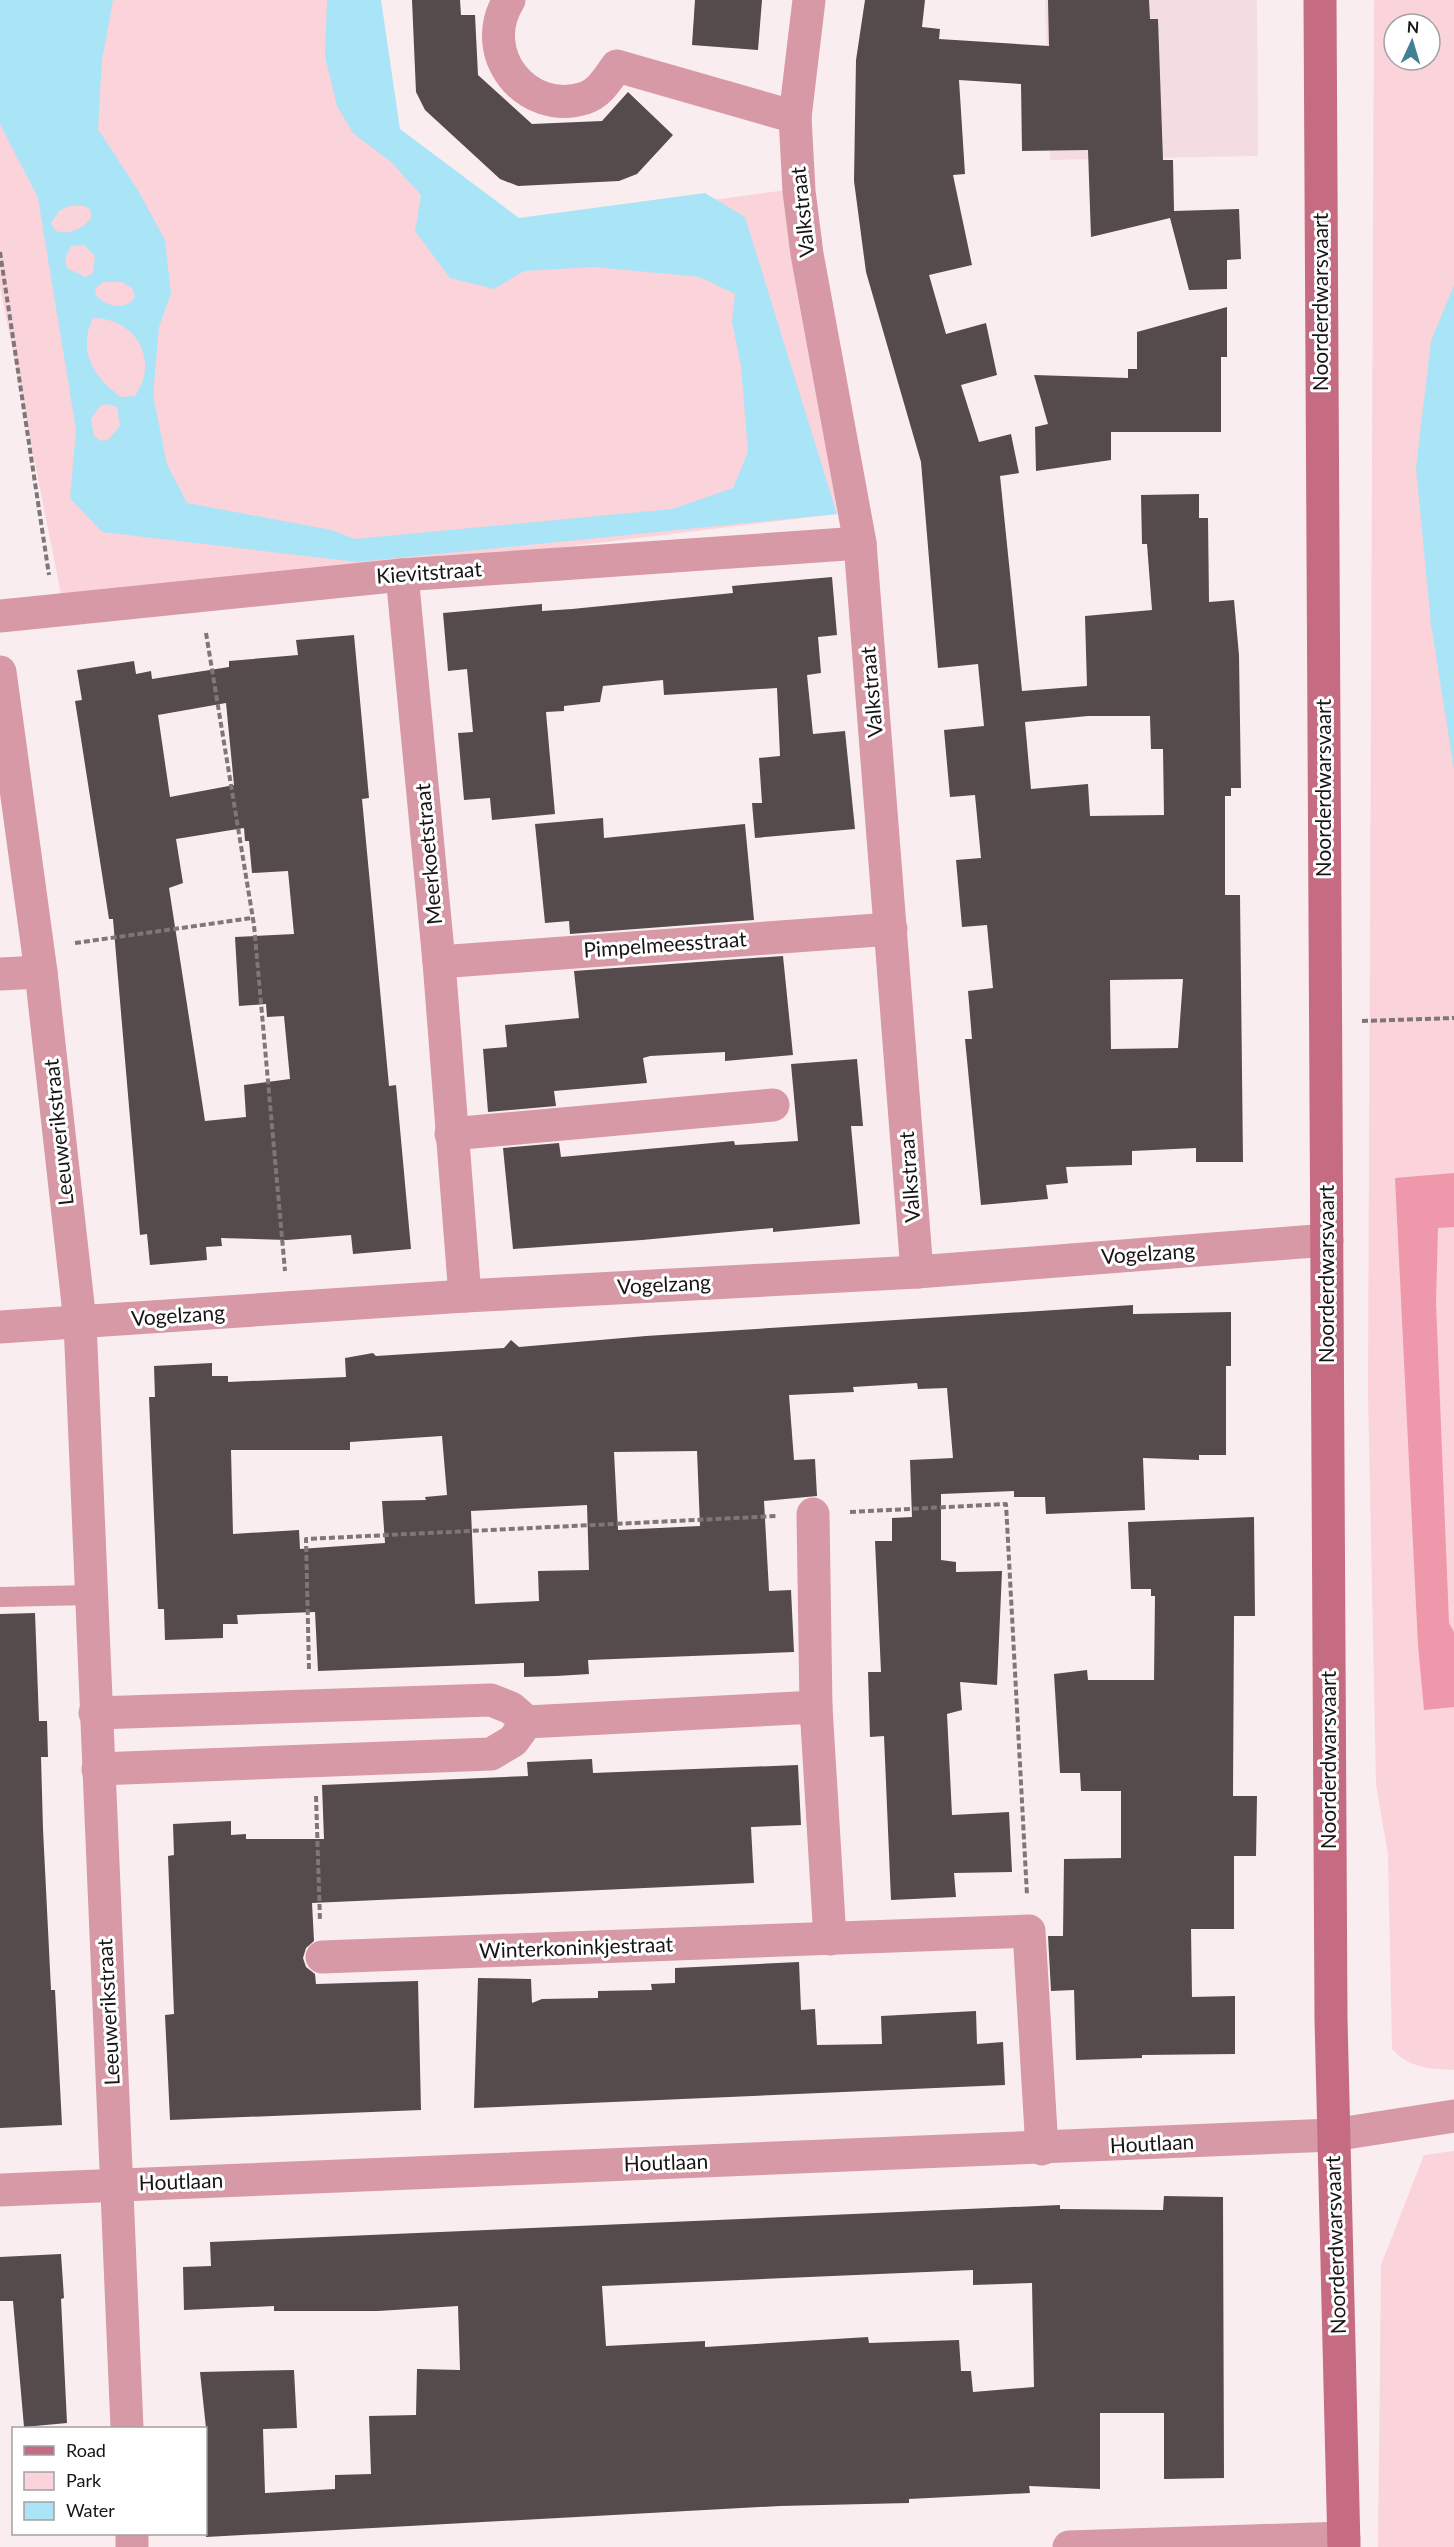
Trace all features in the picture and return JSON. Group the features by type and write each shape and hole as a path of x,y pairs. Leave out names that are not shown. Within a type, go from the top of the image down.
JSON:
{"main road":[{"name":"Noorderdwarsvaart","path":"1320,0 1333,2135 1344,2542"}],"street":[{"path":"509,0 499,16 497,34 500,53 508,71 521,86 540,96 565,101 586,98 601,88 617,66 795,117"},
{"name":"Valkstraat","path":"809,0 795,117 799,191 807,254 860,543 917,1272"},
{"name":"Kievitstraat","path":"0,616 402,575 860,543"},
{"name":"Meerkoetstraat","path":"402,575 439,962 465,1296"},
{"name":"Leeuwerikstraat","path":"0,672 39,960 80,1322 127,2427"},
{"name":"Pimpelmeesstraat","path":"439,962 891,929"},
{"path":"0,974 39,960"},
{"path":"451,1134 773,1105"},
{"name":"Vogelzang","path":"0,1327 465,1296 917,1272 1327,1240"},
{"path":"813,1514 816,1707 830,1939"},
{"path":"95,1713 491,1700 511,1708 527,1722 816,1707"},
{"path":"98,1769 490,1754 513,1741 527,1722"},
{"path":"1029,1931 1042,2149"},
{"name":"Winterkoninkjestraat","path":"322,1957 1029,1931"},
{"name":"Houtlaan","path":"0,2190 1042,2149 1333,2135 1454,2116"},
{"path":"1069,2547 1344,2542"}],"lane":[{"path":"0,1597 91,1594"}],"path":[{"path":"0,252 54,609"},
{"path":"200,594 252,918 289,1309"},
{"path":"39,960 252,918"},
{"path":"1325,1023 1454,1018"},
{"path":"310,1706 306,1539 1006,1504 1029,1931"},
{"path":"315,1760 322,1957"}],"shaded area":[{"path":"1045,0 1257,0 1258,156 1050,160"},
{"path":"1454,1173 1454,1227 1438,1228 1436,1303 1449,1623 1454,1632 1454,1707 1424,1710 1418,1645 1395,1178"}],"green space":[{"path":"0,0 373,0 395,134 515,227 794,189 837,514 365,571 62,599 0,287"},
{"path":"1374,0 1454,0 1454,2070 1413,2064 1392,2049 1388,1854 1376,1785 1368,1391"},
{"path":"1454,2151 1454,2547 1378,2547 1381,2265 1424,2155"}],"water":[{"path":"0,0 113,0 102,60 98,129 139,192 165,240 171,293 159,327 153,395 167,464 187,503 331,530 355,539 672,509 733,488 748,452 741,366 732,322 735,294 700,277 594,267 524,271 494,289 450,278 415,231 421,195 391,162 353,133 337,106 325,56 327,0 381,0 400,129 519,218 705,193 745,217 837,514 357,562 102,532 70,498 76,430 38,198 0,124","holes":["70,206 84,206 90,209 91,218 75,230 56,231 51,223 59,211","84,245 95,256 93,273 85,277 67,268 65,258 71,246","103,282 122,282 133,289 135,297 126,305 115,306 99,298 95,294 96,288","93,318 108,320 132,333 140,344 145,369 135,396 121,397 103,381 91,362 87,341","107,404 117,407 120,426 109,439 101,441 94,436 91,419 100,406"]},
{"path":"1454,285 1454,770 1431,624 1416,468 1431,341"}],"building":[{"path":"412,0 460,0 461,15 475,15 478,75 532,124 602,121 628,92 673,135 637,174 619,181 518,186 500,179 425,110 416,92"},
{"path":"695,0 762,0 758,50 692,45"},
{"path":"865,0 925,0 922,27 940,29 939,39 1049,46 1048,0 1149,0 1150,19 1158,19 1163,160 1173,160 1174,211 1239,209 1241,259 1227,260 1227,289 1189,290 1170,218 1091,237 1088,150 1022,151 1021,84 959,80 965,174 953,175 972,265 929,275 946,334 986,323 997,375 961,385 979,442 1011,434 1019,473 1000,476 1022,691 1087,686 1085,616 1152,610 1147,544 1142,544 1141,495 1199,494 1199,518 1208,518 1209,602 1234,600 1239,655 1241,788 1231,788 1231,796 1225,796 1225,895 1240,895 1243,1162 1196,1162 1196,1148 1132,1151 1132,1165 1066,1167 1068,1183 1046,1185 1048,1199 981,1205 965,1039 972,1039 968,991 993,988 987,925 962,927 956,860 981,858 975,795 950,797 944,730 984,726 978,664 938,668 921,462 866,272 854,181 856,60","holes":["1088,716 1150,716 1151,749 1163,749 1164,815 1090,816 1088,784 1031,789 1025,722","1183,979 1178,1048 1111,1049 1110,980"]},
{"path":"1227,307 1227,357 1221,357 1221,432 1111,432 1111,460 1036,471 1035,427 1048,424 1034,375 1128,378 1128,369 1137,369 1137,332"},
{"path":"832,577 837,635 818,637 821,673 807,675 813,734 845,731 855,829 755,838 752,803 762,803 759,758 780,756 777,688 664,695 663,680 603,686 600,702 564,706 564,711 546,712 555,814 492,820 490,798 464,800 458,733 473,732 467,669 448,671 443,613 542,604 542,611 572,609 733,593 732,586"},
{"path":"354,635 369,798 362,799 389,1086 396,1085 411,1249 353,1254 351,1235 287,1240 221,1238 222,1246 206,1247 207,1260 150,1265 147,1234 140,1235 113,919 109,919 75,701 82,700 77,670 134,661 136,674 151,671 152,679 229,667 229,661 298,655 296,640","holes":["226,703 234,785 170,797 158,715","244,828 245,841 249,841 252,873 288,871 294,934 235,937 239,1006 266,1004 267,1017 284,1016 290,1079 244,1085 246,1117 205,1121 169,888 183,883 176,839"]},
{"path":"603,818 604,838 745,824 754,920 570,934 569,921 545,923 535,824"},
{"path":"783,956 793,1055 725,1061 725,1052 650,1056 643,1058 647,1083 554,1091 556,1106 488,1112 483,1049 507,1047 505,1025 579,1018 574,971"},
{"path":"857,1059 863,1126 851,1126 860,1224 773,1232 773,1228 513,1249 503,1148 559,1143 561,1157 734,1141 735,1145 798,1141 791,1064"},
{"path":"1133,1305 1133,1314 1231,1312 1231,1366 1226,1366 1226,1455 1199,1455 1199,1460 1143,1458 1145,1510 1046,1514 1045,1497 1014,1497 1014,1491 941,1494 941,1560 956,1562 956,1572 1002,1571 997,1685 960,1682 962,1710 947,1714 952,1815 1009,1812 1012,1872 954,1873 956,1897 891,1900 884,1736 870,1737 868,1672 881,1672 875,1541 892,1541 892,1518 912,1517 910,1460 953,1458 947,1388 918,1389 917,1383 853,1387 854,1392 789,1395 794,1460 815,1459 817,1496 764,1501 769,1591 791,1590 794,1652 588,1660 589,1674 556,1676 524,1677 524,1663 318,1671 315,1612 237,1615 238,1624 223,1624 223,1638 165,1640 164,1609 158,1609 150,1422 149,1397 155,1397 154,1366 212,1363 212,1376 228,1376 228,1382 346,1377 345,1358 373,1353 376,1356 504,1348 511,1340 519,1347 646,1336","holes":["442,1436 447,1495 425,1497 426,1500 382,1501 385,1543 300,1549 299,1530 233,1534 231,1450 350,1450 350,1442","697,1451 700,1526 618,1530 614,1452","587,1505 589,1570 538,1571 539,1601 475,1604 471,1511"]},
{"path":"1254,1517 1255,1616 1234,1616 1233,1796 1257,1796 1256,1856 1234,1856 1234,1929 1191,1929 1192,1997 1235,1996 1235,2054 1142,2055 1142,2058 1076,2060 1074,1990 1051,1991 1048,1936 1063,1936 1064,1859 1121,1858 1121,1791 1081,1791 1080,1773 1060,1773 1054,1674 1087,1670 1088,1680 1154,1680 1155,1596 1151,1596 1151,1589 1131,1589 1128,1522"},
{"path":"35,1613 39,1721 47,1721 48,1757 41,1757 43,1829 51,1990 55,1990 62,2125 0,2128 0,1614"},
{"path":"592,1759 593,1773 798,1765 801,1825 751,1827 754,1883 312,1903 314,1941 306,1948 303,1958 306,1967 315,1974 316,1984 418,1981 421,2110 170,2120 165,2015 174,2014 168,1856 174,1855 173,1824 231,1821 231,1835 246,1834 246,1839 324,1839 322,1785 528,1776 527,1762"},
{"path":"799,1962 801,2010 815,2009 817,2045 882,2044 881,2016 976,2011 977,2044 1003,2042 1005,2085 474,2108 478,1978 531,1979 532,2003 542,1999 598,1998 598,1991 652,1990 651,1984 675,1983 675,1968"},
{"path":"1164,2196 1223,2197 1224,2478 1164,2479 1164,2413 1100,2413 1100,2489 1029,2486 1030,2493 909,2499 909,2503 780,2506 206,2537 207,2427 200,2372 294,2370 297,2428 263,2429 265,2493 335,2489 335,2475 371,2474 369,2416 416,2415 417,2369 460,2370 458,2306 378,2311 274,2311 274,2306 184,2310 183,2267 211,2266 210,2242 1060,2205 1060,2209 1163,2210","holes":["973,2270 973,2285 1032,2283 1034,2387 973,2392 971,2371 961,2371 959,2340 869,2343 868,2337 705,2347 705,2341 606,2346 602,2286"]},
{"path":"61,2254 67,2423 24,2427 13,2301 0,2301 0,2257"}]}
